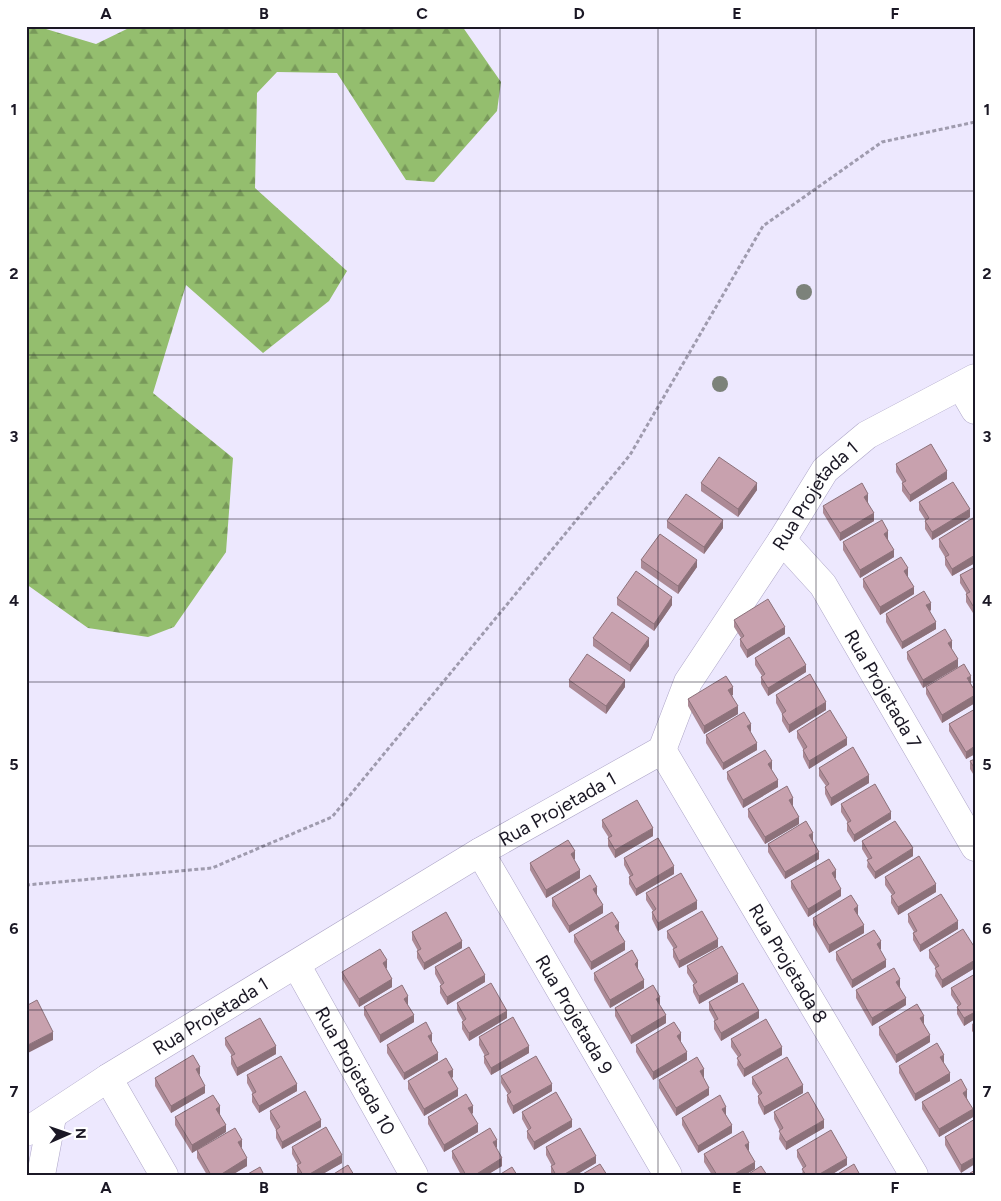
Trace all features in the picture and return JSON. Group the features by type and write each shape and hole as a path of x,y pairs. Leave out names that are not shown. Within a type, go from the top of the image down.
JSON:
{"street":[{"path":"968,382 975,410"},
{"name":"Rua Projetada 1","path":"26,1132 52,1117 108,1078 297,966 480,852 662,750 688,682 782,540 825,470 866,436 968,382"},
{"name":"Rua Projetada 7","path":"782,540 823,585 975,846"},
{"name":"Rua Projetada 8","path":"662,750 914,1175"},
{"name":"Rua Projetada 9","path":"480,852 668,1175"},
{"name":"Rua Projetada 10","path":"297,966 414,1175"},
{"path":"108,1078 164,1175"},
{"path":"40,1175 52,1117"}],"path":[{"path":"26,885 212,868 332,817 630,456 763,226 882,142 975,122"}],"green space":[{"path":"26,26 36,26 96,44 133,26 462,26 501,82 497,111 434,182 406,180 337,73 277,72 257,93 255,188 347,271 329,301 263,353 186,285 153,393 233,458 226,552 174,627 148,637 88,628 26,584"}],"building":[{"path":"931,444 947,471 910,495 902,483 906,481 896,464"},
{"path":"719,457 757,483 738,509 701,483"},
{"path":"953,482 970,509 932,532 925,521 929,518 919,502"},
{"path":"862,483 868,494 864,497 874,513 840,533 823,506"},
{"path":"686,494 723,520 704,547 667,521"},
{"path":"973,518 975,521 975,555 952,569 945,557 949,555 939,539"},
{"path":"882,520 888,531 884,534 894,550 860,570 843,542"},
{"path":"660,534 697,560 678,586 641,560"},
{"path":"901,557 908,568 904,571 914,587 880,607 863,579"},
{"path":"975,567 975,605 973,606 966,594 970,592 960,575"},
{"path":"636,571 672,597 654,624 617,598"},
{"path":"924,591 931,603 926,605 936,622 902,642 886,614"},
{"path":"768,599 785,627 747,650 740,639 744,636 734,620"},
{"path":"612,612 649,638 630,665 593,638"},
{"path":"945,629 952,641 948,643 958,659 923,680 907,652"},
{"path":"789,637 806,665 768,688 761,677 765,674 755,658"},
{"path":"587,654 625,680 606,706 569,680"},
{"path":"964,664 971,676 967,678 975,691 975,695 942,715 926,687"},
{"path":"810,674 826,702 789,725 782,714 786,711 776,695"},
{"path":"726,676 733,687 728,690 738,706 704,726 688,699"},
{"path":"975,709 975,746 966,752 949,724"},
{"path":"830,710 847,738 809,761 803,750 807,747 797,731"},
{"path":"744,712 751,724 747,726 757,743 723,763 706,735"},
{"path":"853,747 869,775 831,798 825,787 829,784 819,768"},
{"path":"765,750 772,761 768,764 778,780 743,800 727,772"},
{"path":"975,759 975,769 970,761"},
{"path":"875,784 891,812 854,835 847,823 851,821 841,804"},
{"path":"787,786 793,798 789,800 799,817 765,837 748,809"},
{"path":"637,800 653,828 615,850 608,838 612,836 602,820"},
{"path":"806,821 813,833 809,835 819,852 785,872 768,844"},
{"path":"895,821 913,848 875,872 867,860 872,858 862,841"},
{"path":"658,838 674,866 636,889 629,877 633,875 624,858"},
{"path":"568,840 575,851 571,854 580,870 546,890 530,863"},
{"path":"919,856 936,884 898,907 891,896 895,893 885,877"},
{"path":"829,859 836,870 832,873 841,889 808,909 791,881"},
{"path":"681,873 697,901 658,923 652,912 656,909 646,893"},
{"path":"590,875 597,887 593,889 603,905 569,926 552,898"},
{"path":"941,894 958,921 920,945 913,933 917,931 908,914"},
{"path":"851,895 858,906 854,909 864,925 829,945 813,918"},
{"path":"702,911 718,939 679,961 673,949 677,947 667,931"},
{"path":"446,912 462,941 424,963 417,951 421,949 412,932"},
{"path":"612,912 619,923 615,926 625,942 591,962 574,935"},
{"path":"963,929 975,948 975,960 942,980 935,968 939,966 929,950"},
{"path":"874,930 881,941 877,944 886,960 852,980 836,952"},
{"path":"722,946 738,974 699,996 693,985 697,982 687,966"},
{"path":"469,947 485,975 447,997 440,986 444,983 435,967"},
{"path":"380,949 387,960 383,963 392,979 359,999 342,972"},
{"path":"632,950 638,961 635,964 644,980 610,1000 594,973"},
{"path":"894,968 900,979 896,982 906,998 872,1018 856,990"},
{"path":"975,974 975,1012 964,1018 957,1007 961,1004 951,988"},
{"path":"491,983 507,1011 469,1033 462,1022 466,1019 457,1003"},
{"path":"743,983 759,1011 721,1033 714,1021 718,1019 709,1002"},
{"path":"402,985 408,996 404,999 414,1015 380,1035 364,1007"},
{"path":"653,985 660,997 656,999 666,1015 631,1036 615,1008"},
{"path":"37,1000 53,1032 26,1046 26,1006"},
{"path":"917,1004 924,1016 920,1018 930,1035 896,1055 879,1027"},
{"path":"513,1017 529,1046 491,1068 484,1056 489,1054 479,1037"},
{"path":"260,1018 276,1046 237,1068 231,1056 235,1054 225,1038"},
{"path":"766,1019 782,1047 744,1069 737,1058 741,1055 731,1039"},
{"path":"426,1022 432,1034 428,1036 438,1053 404,1073 387,1045"},
{"path":"674,1022 681,1033 677,1036 687,1052 653,1072 636,1045"},
{"path":"937,1043 944,1055 940,1057 950,1073 915,1094 899,1066"},
{"path":"193,1055 200,1067 196,1069 205,1086 171,1106 155,1078"},
{"path":"281,1056 297,1084 259,1106 252,1094 256,1092 247,1075"},
{"path":"536,1056 552,1084 513,1106 507,1095 511,1092 501,1076"},
{"path":"697,1057 704,1069 700,1071 709,1088 676,1108 659,1080"},
{"path":"787,1057 803,1085 764,1107 758,1096 762,1093 752,1077"},
{"path":"446,1058 453,1070 448,1072 458,1089 424,1109 408,1081"},
{"path":"961,1079 967,1090 963,1093 973,1109 939,1129 922,1102"},
{"path":"305,1091 321,1120 282,1142 276,1130 280,1127 270,1111"},
{"path":"556,1092 572,1120 534,1142 527,1131 531,1128 522,1112"},
{"path":"808,1092 824,1120 786,1142 779,1131 783,1128 774,1112"},
{"path":"466,1094 473,1106 468,1108 478,1124 444,1145 428,1117"},
{"path":"213,1095 220,1106 216,1109 226,1125 192,1145 175,1117"},
{"path":"720,1095 726,1107 722,1109 732,1125 698,1146 682,1118"},
{"path":"975,1119 975,1157 961,1165 945,1137"},
{"path":"326,1127 342,1155 308,1175 303,1175 297,1165 301,1163 292,1147"},
{"path":"235,1128 242,1140 238,1142 247,1158 220,1175 211,1175 197,1150"},
{"path":"490,1128 497,1140 493,1142 502,1158 475,1175 466,1175 452,1151"},
{"path":"580,1128 596,1156 563,1175 556,1175 551,1166 555,1164 546,1147"},
{"path":"831,1130 847,1158 818,1175 806,1175 802,1169 806,1166 797,1150"},
{"path":"743,1131 749,1143 745,1145 755,1162 733,1175 717,1175 704,1154"},
{"path":"600,1164 607,1175 581,1175"},
{"path":"854,1164 860,1175 836,1175"},
{"path":"348,1165 354,1175 332,1175"},
{"path":"761,1166 767,1175 747,1175"},
{"path":"260,1167 264,1175 246,1175"},
{"path":"512,1167 517,1175 499,1175"},
{"path":"975,1170 975,1175 967,1175"}]}
